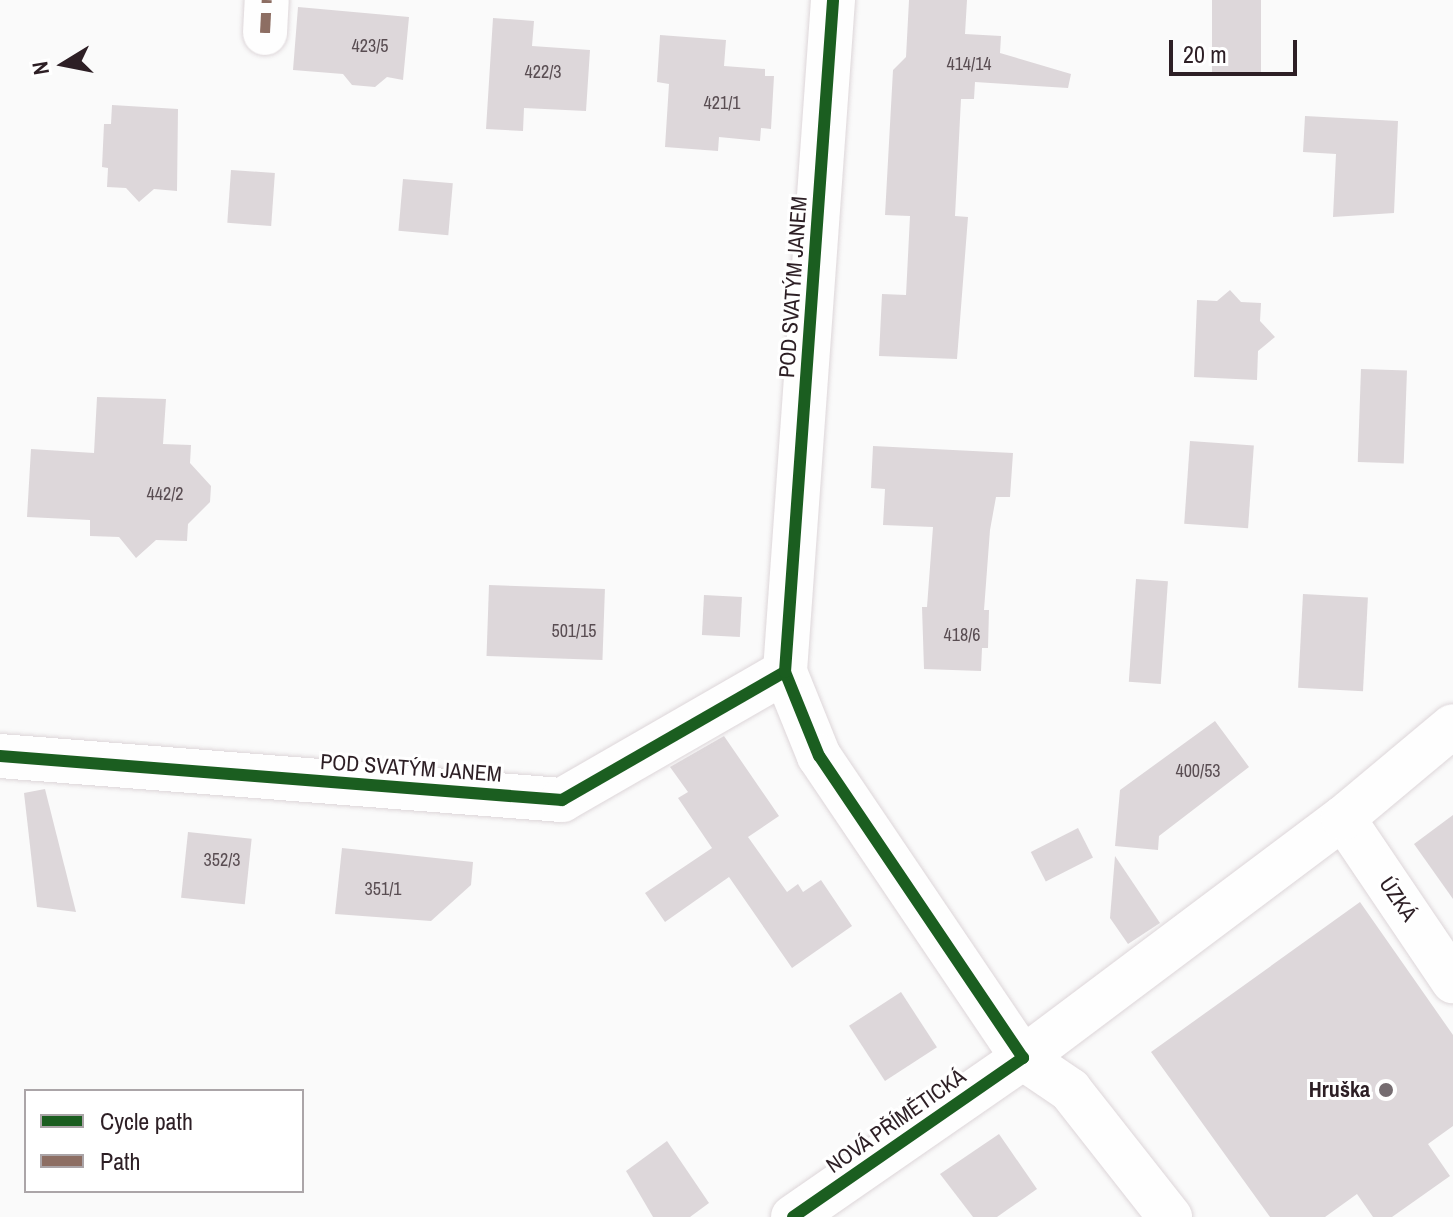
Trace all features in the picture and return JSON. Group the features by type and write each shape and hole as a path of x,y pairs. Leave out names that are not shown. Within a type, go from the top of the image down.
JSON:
{"street":[{"name":"POD SVATÝM JANEM","path":"833,0 785,672 819,756 1023,1058 1070,1090 1170,1217"},
{"name":"POD SVATÝM JANEM","path":"0,756 562,800 785,672"},
{"name":"NOVÁ PŘÍMĚTICKÁ","path":"793,1217 1023,1058 1343,818 1453,726"},
{"name":"ÚZKÁ","path":"1343,818 1453,981"}],"building":[{"path":"909,0 967,0 965,34 1001,36 1000,53 1071,74 1068,88 975,82 974,99 961,99 955,216 968,217 957,359 879,356 882,294 906,295 910,216 885,215 893,70 906,57"},
{"path":"1212,0 1261,0 1261,72 1212,72"},
{"path":"298,7 409,17 403,80 387,77 375,87 352,85 343,74 293,70"},
{"path":"493,18 534,21 532,46 590,50 586,111 524,108 523,131 486,129"},
{"path":"660,35 726,40 724,66 765,69 765,76 774,76 771,129 761,128 760,141 719,137 718,151 665,147 669,84 657,82"},
{"path":"112,105 178,109 177,191 154,189 139,202 126,188 107,187 108,168 102,167 104,124 111,124"},
{"path":"1305,116 1398,121 1394,213 1333,217 1336,154 1303,152"},
{"path":"231,170 275,173 271,226 227,223"},
{"path":"403,179 453,183 448,235 398,231"},
{"path":"1230,290 1241,302 1261,303 1260,321 1275,337 1258,351 1257,380 1194,377 1197,300 1217,301"},
{"path":"1361,369 1407,371 1404,464 1358,462"},
{"path":"97,397 166,399 163,444 191,445 190,463 211,486 210,502 188,524 187,541 156,540 136,558 119,537 90,536 90,520 27,517 31,449 94,453"},
{"path":"1190,441 1254,445 1248,528 1184,524"},
{"path":"873,446 1013,453 1010,497 996,497 990,530 984,610 989,610 988,648 982,648 981,671 924,669 922,607 927,607 933,527 883,525 885,489 871,488"},
{"path":"1136,579 1168,581 1161,684 1129,682"},
{"path":"489,585 605,589 602,660 487,656"},
{"path":"1303,594 1368,597 1363,691 1298,688"},
{"path":"704,595 742,597 740,637 702,635"},
{"path":"1215,721 1249,767 1159,836 1158,850 1115,846 1120,790"},
{"path":"724,736 779,816 748,837 787,892 798,884 803,892 821,880 852,926 792,968 729,877 665,922 645,893 712,848 678,798 688,792 670,767"},
{"path":"45,789 76,912 37,907 24,793"},
{"path":"1453,815 1453,899 1414,844"},
{"path":"1078,828 1093,857 1046,881 1031,852"},
{"path":"188,832 252,839 245,904 181,898"},
{"path":"342,848 473,862 471,885 431,921 335,914"},
{"path":"1115,856 1160,923 1128,944 1110,918"},
{"path":"1360,902 1453,1035 1453,1126 1428,1144 1450,1176 1392,1217 1373,1217 1357,1194 1325,1217 1270,1217 1151,1052"},
{"path":"901,992 937,1047 885,1081 849,1026"},
{"path":"999,1134 1037,1189 997,1217 973,1217 940,1174"},
{"path":"667,1141 709,1203 690,1217 653,1217 626,1171"}],"marked path":[{"path":"265,33 267,0"}],"cycle path":[{"path":"793,1217 1023,1058 819,756 785,672 833,0"},
{"path":"0,756 562,800 785,672"}],"place":[{"name":"Hruška","path":"1386,1090"}]}
